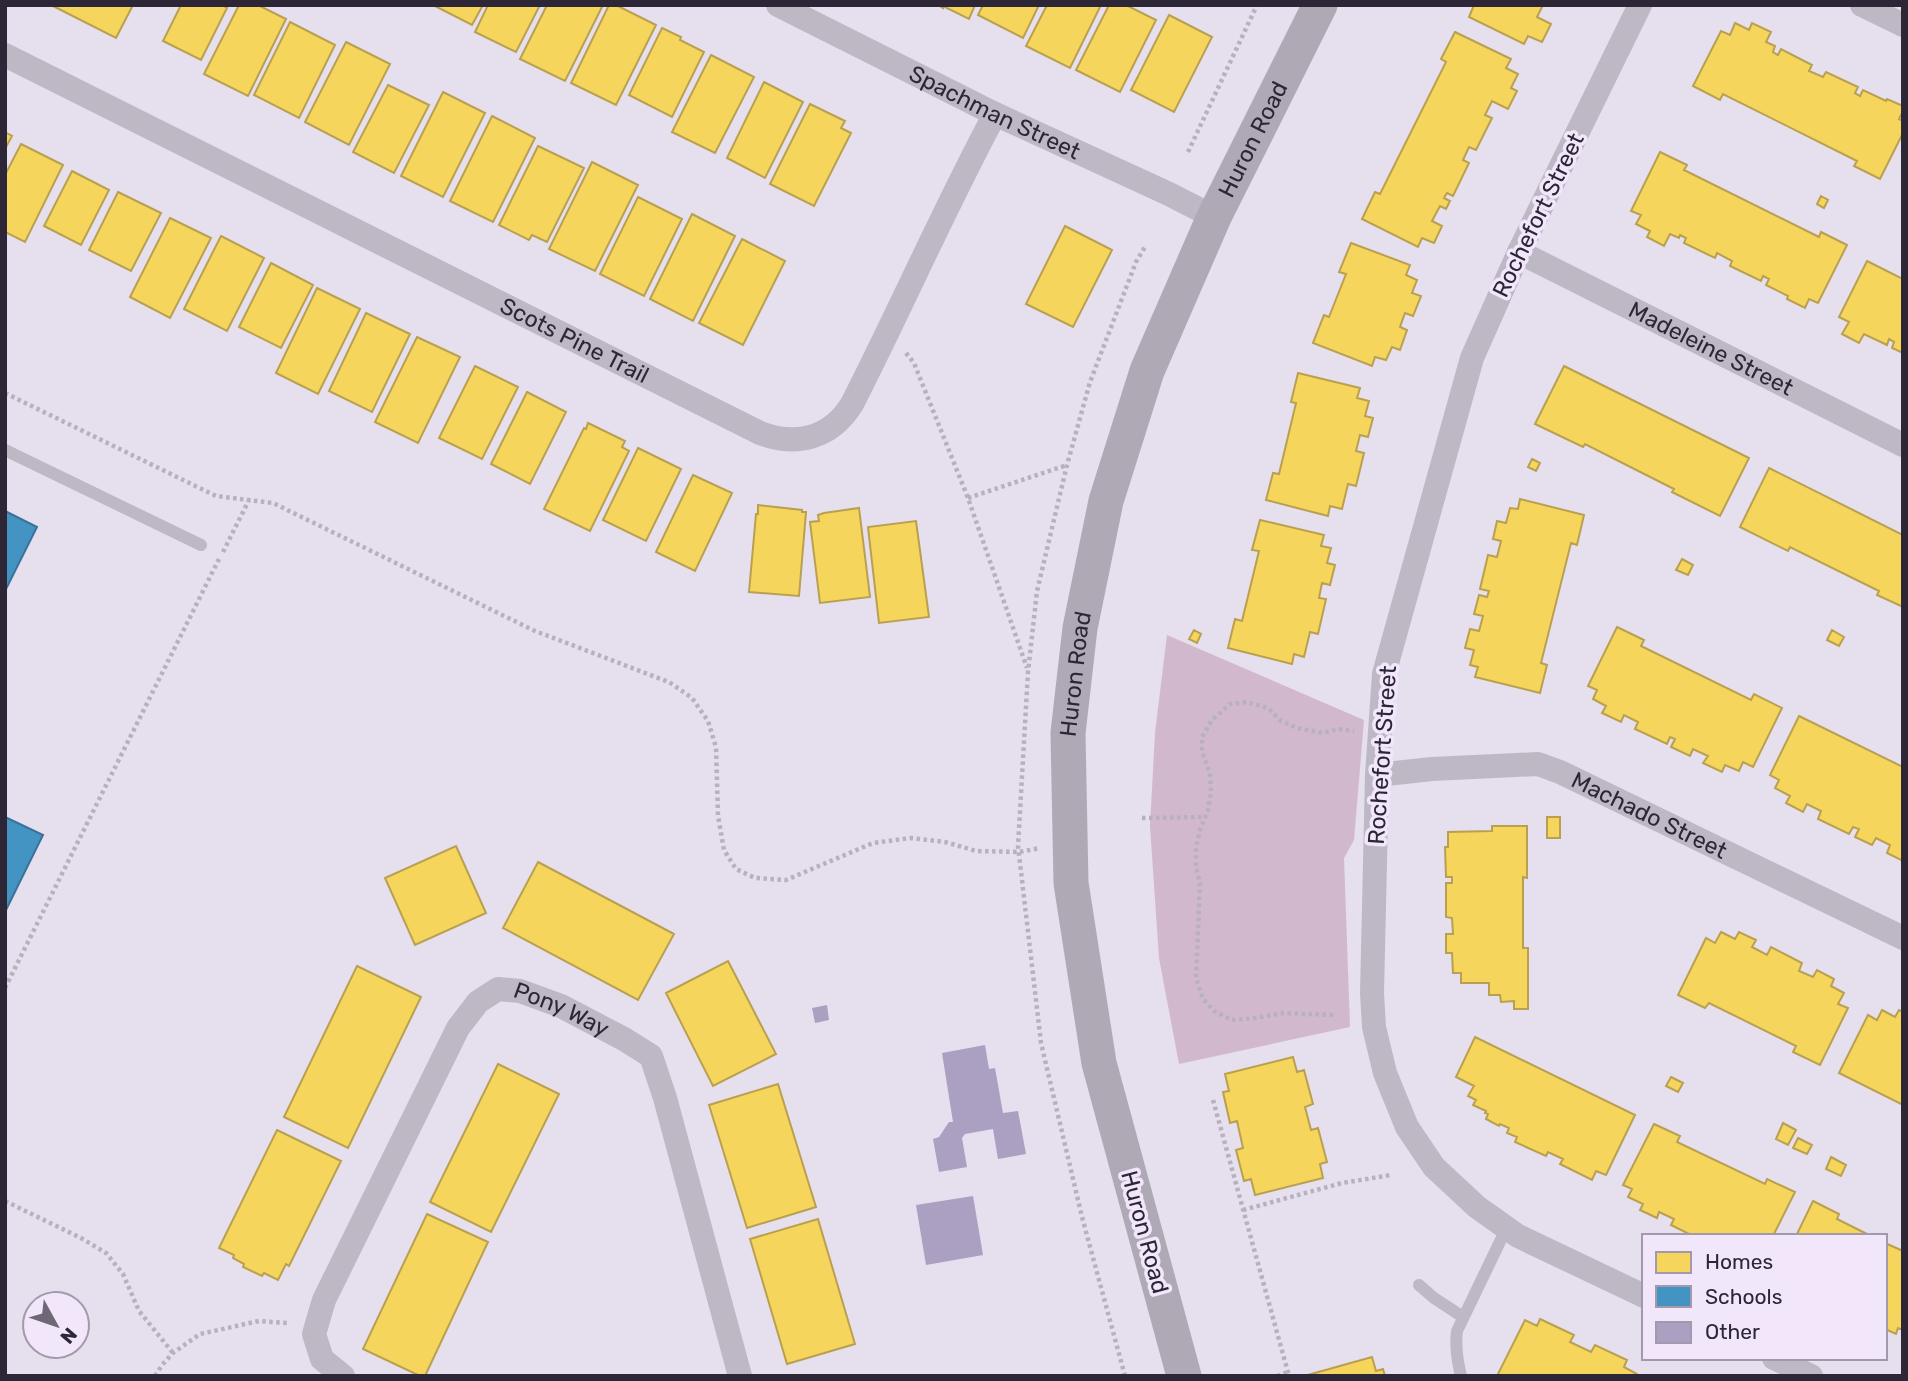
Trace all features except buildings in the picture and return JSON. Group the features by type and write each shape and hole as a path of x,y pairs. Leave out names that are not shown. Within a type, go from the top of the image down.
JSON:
{"main road":[{"name":"Huron Road","path":"1184,1376 1098,1063 1071,883 1068,733 1080,628 1106,501 1149,368 1214,217 1320,5"}],"street":[{"name":"Spachman Street","path":"778,5 995,114 1214,217"},
{"name":"Rochefort Street","path":"1640,5 1519,252 1472,358 1384,674 1377,775 1372,993 1374,1027 1385,1073 1408,1127 1434,1167 1477,1207 1518,1236 1642,1295"},
{"path":"1862,5 1903,26"},
{"name":"Scots Pine Trail","path":"5,55 771,437 795,440 828,429 838,422 852,404 995,114"},
{"name":"Madeleine Street","path":"1519,252 1903,445"},
{"name":"Machado Street","path":"1377,775 1432,769 1538,764 1560,772 1903,938"},
{"name":"Pony Way","path":"342,1376 323,1359 314,1334 324,1300 458,1028 478,1002 498,989 520,991 561,1006 651,1056 665,1098 740,1376"},
{"path":"1778,1360 1811,1376"}],"lane":[{"path":"5,450 201,545"},
{"path":"1461,1376 1456,1358 1457,1331 1507,1227"},
{"path":"1419,1285 1463,1317"}],"path":[{"path":"1188,152 1257,5"},
{"path":"889,332 914,363 968,498 1028,672"},
{"path":"5,393 216,496 273,503 536,631 669,682 692,698 708,720 716,747 718,816 724,850 736,869 755,878 786,880 873,843 911,838 944,842 975,851 1019,852 1071,841"},
{"path":"968,498 1068,465"},
{"path":"5,988 249,500"},
{"path":"1333,1016 1283,1013 1232,1020 1214,1011 1203,999 1196,978 1200,883 1196,868 1196,847 1211,793 1210,773 1202,752 1202,737 1212,719 1230,704 1247,702 1268,708 1281,721 1297,728 1323,733 1338,729 1379,735"},
{"path":"1142,818 1205,817"},
{"path":"1213,1100 1289,1374 1277,1376"},
{"path":"1243,1210 1342,1183 1391,1175"},
{"path":"5,1201 106,1253 123,1274 139,1311 173,1353"},
{"path":"155,1376 173,1353 200,1334 259,1321 317,1325"}],"shaded area":[{"path":"1167,635 1364,720 1354,840 1344,858 1350,1027 1179,1064 1159,958 1150,826 1155,733"}]}
